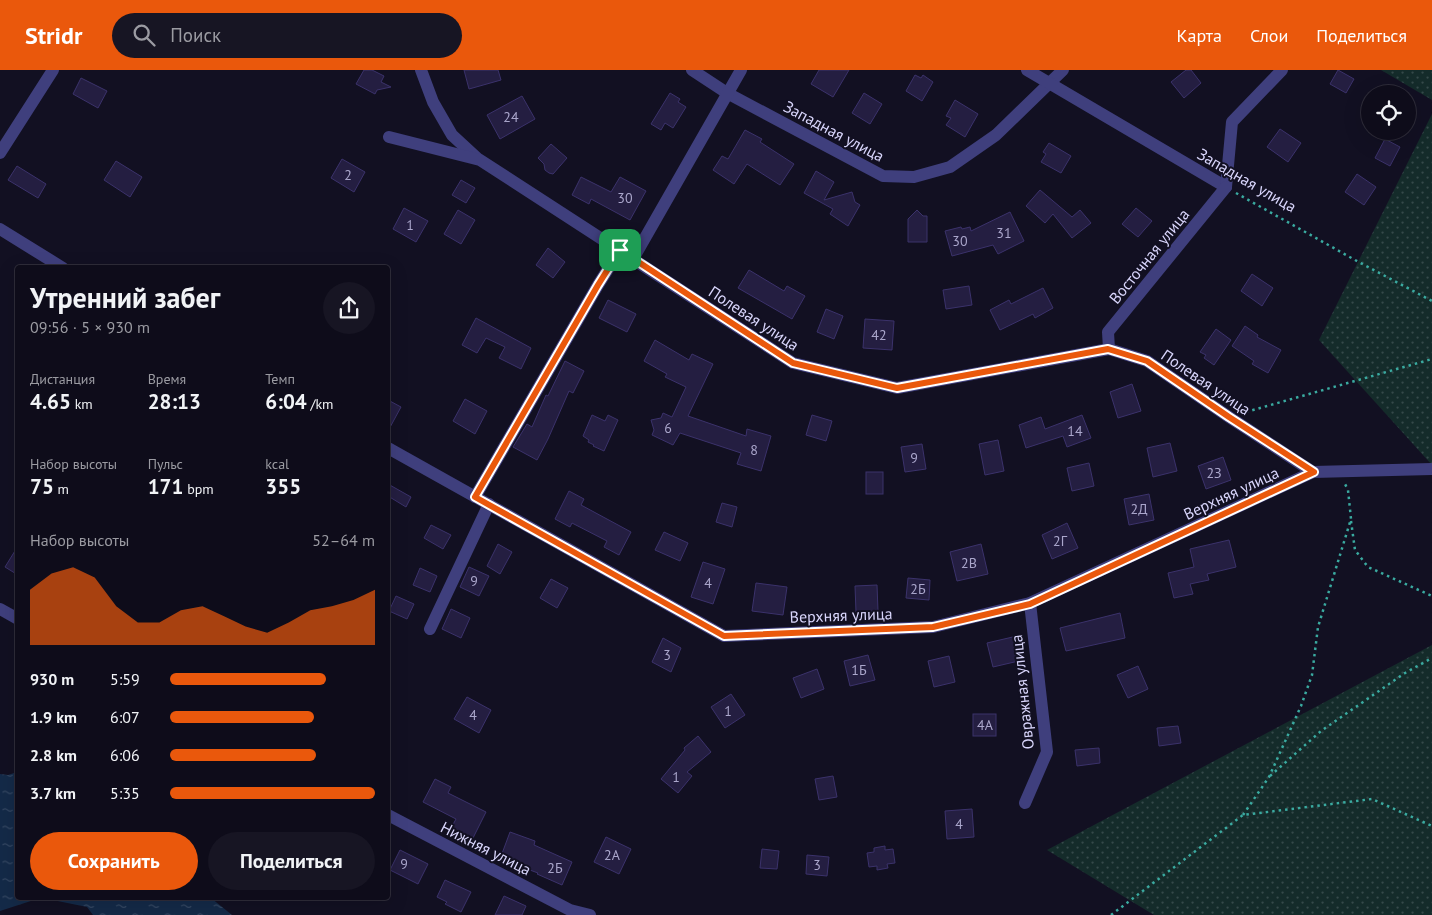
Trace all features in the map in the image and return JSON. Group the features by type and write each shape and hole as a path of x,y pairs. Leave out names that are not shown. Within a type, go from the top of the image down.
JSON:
{"street":[{"path":"0,153 53,70"},
{"path":"421,70 433,102 452,135 480,160"},
{"name":"Западная улица","path":"692,70 727,93 883,176 914,177 950,166 996,136 1063,70"},
{"path":"633,259 741,70"},
{"name":"Западная улица","path":"1027,70 1226,187"},
{"path":"1226,187 1232,122 1282,70"},
{"name":"Полевая улица","path":"389,137 480,160 793,363 897,388 1108,349 1147,361 1314,472"},
{"name":"Восточная улица","path":"1108,349 1108,332 1226,187"},
{"path":"0,229 58,265"},
{"path":"475,497 620,250"},
{"name":"Верхняя улица","path":"390,449 724,636 933,627 1030,604 1314,472"},
{"path":"1314,472 1432,469"},
{"path":"430,629 488,504"},
{"name":"Овражная улица","path":"1025,803 1047,752 1030,604"},
{"path":"0,609 15,617"},
{"name":"Нижняя улица","path":"390,816 570,910 590,915"}],"path":[{"name":"Западная улица","path":"1226,187 1354,260 1432,301"},
{"path":"1229,417 1432,359"},
{"path":"1338,472 1348,490 1355,550 1368,566 1432,596"},
{"path":"1111,915 1243,815 1269,778 1302,706 1312,675 1318,627 1351,519"},
{"path":"1269,778 1321,731 1405,673 1432,658"},
{"path":"1243,815 1372,799 1432,826"}],"green space":[{"path":"1381,70 1432,70 1432,100 1416,91 1416,85 1406,85"},
{"path":"1432,114 1432,465 1319,340"},
{"path":"1432,645 1432,915 1154,915 1047,850"}],"water":[{"path":"15,773 15,900 34,900 0,911 0,774 8,775"},
{"path":"53,900 213,900 232,915 93,915 87,907"}],"building":[{"path":"364,70 372,70 384,76 381,82 391,87 377,90 375,94 356,84"},
{"path":"464,70 498,70 501,80 469,89"},
{"path":"819,70 849,70 833,97 811,84"},
{"path":"1186,70 1191,70 1201,83 1184,98 1171,82"},
{"path":"1338,70 1354,79 1346,93 1330,84"},
{"path":"915,75 921,78 923,75 933,82 922,101 906,91"},
{"path":"81,78 107,91 98,108 73,94"},
{"path":"670,93 680,99 678,102 686,107 673,128 665,123 661,130 651,124"},
{"path":"864,93 882,104 870,124 852,113"},
{"path":"522,96 535,119 500,139 487,115"},
{"path":"955,100 978,114 965,137 946,125 951,118 946,116"},
{"path":"1280,129 1301,143 1288,162 1267,147"},
{"path":"745,130 762,139 760,142 794,164 780,185 747,164 734,184 713,170 722,156 728,159"},
{"path":"1384,140 1400,147 1390,166 1375,158"},
{"path":"1049,143 1071,156 1061,173 1041,162 1046,154 1043,152"},
{"path":"551,144 567,158 553,174 545,170 544,164 538,158"},
{"path":"342,159 365,172 354,192 331,178"},
{"path":"116,161 142,177 130,197 104,180"},
{"path":"17,166 46,184 38,198 8,180"},
{"path":"816,171 834,182 824,200 852,192 855,202 860,205 848,226 830,214 833,209 804,193"},
{"path":"1357,174 1376,187 1364,205 1345,192"},
{"path":"581,177 611,192 620,177 646,191 630,220 591,199 589,204 572,195"},
{"path":"461,180 475,188 466,203 452,195"},
{"path":"1040,190 1072,217 1080,210 1091,223 1072,238 1053,214 1045,223 1026,206"},
{"path":"404,208 428,221 416,242 393,229"},
{"path":"1136,208 1152,221 1138,237 1122,224"},
{"path":"458,210 475,220 461,244 444,234"},
{"path":"917,210 923,216 927,216 927,242 908,242 908,219"},
{"path":"1010,212 1024,241 998,254 993,245 952,256 945,231 970,227 971,231"},
{"path":"548,248 565,262 553,278 536,265"},
{"path":"749,270 784,291 787,286 805,296 792,319 738,288"},
{"path":"1252,274 1273,288 1262,306 1241,291"},
{"path":"969,286 972,305 946,309 943,290"},
{"path":"1043,288 1053,308 1035,318 1033,314 1000,330 990,310 1009,300 1011,304"},
{"path":"608,300 636,314 627,332 599,318"},
{"path":"826,309 843,316 834,339 817,332"},
{"path":"476,318 531,348 521,369 499,358 505,347 486,338 477,353 462,345"},
{"path":"865,319 894,321 892,350 863,348"},
{"path":"1245,326 1258,335 1257,337 1281,350 1268,373 1252,364 1254,361 1232,346"},
{"path":"1216,329 1231,340 1214,365 1204,358 1206,355 1200,352"},
{"path":"655,340 689,360 692,354 713,364 688,416 746,436 747,429 771,436 761,471 737,464 741,453 680,433 673,445 652,435 654,430 651,420 661,418 663,413 672,417 686,387 665,377 667,374 644,361"},
{"path":"565,361 584,371 573,393 569,391 537,460 513,447 527,424 532,427 546,395 548,396"},
{"path":"1132,384 1141,411 1118,418 1110,392"},
{"path":"465,399 487,411 475,434 453,421"},
{"path":"390,401 401,407 390,427"},
{"path":"592,415 605,421 608,415 618,420 604,451 593,446 583,436"},
{"path":"812,415 832,421 826,441 806,435"},
{"path":"1082,415 1091,438 1067,447 1063,436 1026,448 1019,425 1041,417 1045,429"},
{"path":"998,440 1004,471 985,475 979,444"},
{"path":"1170,443 1177,471 1153,477 1147,448"},
{"path":"922,444 926,469 905,472 901,447"},
{"path":"1223,457 1231,480 1206,489 1198,466"},
{"path":"1089,463 1094,486 1072,491 1067,468"},
{"path":"866,472 883,472 883,494 866,494"},
{"path":"390,485 411,497 406,507 390,497"},
{"path":"569,491 584,499 581,505 631,532 619,555 604,547 607,541 572,523 570,527 555,519"},
{"path":"1149,494 1154,520 1129,525 1124,499"},
{"path":"722,503 737,507 732,527 716,522"},
{"path":"1067,523 1078,548 1052,559 1042,535"},
{"path":"431,525 451,535 443,549 424,538"},
{"path":"664,532 688,543 680,561 655,550"},
{"path":"1229,540 1236,567 1207,574 1209,580 1190,584 1193,594 1174,598 1168,573 1194,567 1190,549"},
{"path":"498,544 512,552 500,574 487,566"},
{"path":"981,544 988,574 957,581 950,552"},
{"path":"15,551 15,573 5,567"},
{"path":"703,562 725,569 713,604 691,597"},
{"path":"469,567 489,576 479,596 460,587"},
{"path":"420,568 437,576 430,592 413,585"},
{"path":"908,578 930,580 929,600 906,598"},
{"path":"551,579 568,588 557,608 540,598"},
{"path":"756,583 787,587 783,615 752,611"},
{"path":"877,585 878,611 856,612 855,586"},
{"path":"396,596 414,604 407,619 390,611"},
{"path":"451,609 470,618 461,638 442,629"},
{"path":"1120,613 1125,638 1066,651 1060,628"},
{"path":"1017,636 1023,660 993,667 987,643"},
{"path":"663,638 681,648 671,672 652,662"},
{"path":"868,655 875,680 850,686 844,661"},
{"path":"949,656 955,682 934,687 928,661"},
{"path":"1138,666 1148,689 1128,698 1117,675"},
{"path":"817,669 824,689 801,698 793,678"},
{"path":"731,694 745,715 725,728 711,707"},
{"path":"467,697 491,710 479,733 454,719"},
{"path":"973,714 996,714 996,736 973,736"},
{"path":"1178,726 1181,743 1159,746 1157,728"},
{"path":"698,736 711,752 687,772 692,776 678,793 661,779 685,750 684,748"},
{"path":"1099,748 1100,763 1077,766 1075,750"},
{"path":"833,776 837,797 819,800 815,779"},
{"path":"435,779 451,787 448,793 486,812 471,842 449,832 456,819 423,802"},
{"path":"972,809 974,837 947,839 945,811"},
{"path":"510,832 535,841 534,845 572,862 562,885 538,873 500,859"},
{"path":"606,837 631,849 619,874 594,862"},
{"path":"885,846 885,850 893,849 895,863 887,864 888,868 877,870 877,866 869,867 867,853 874,852 874,848"},
{"path":"762,849 779,851 777,869 760,868"},
{"path":"400,850 428,864 418,884 390,870"},
{"path":"807,855 829,857 827,876 806,874"},
{"path":"445,880 471,892 461,912 445,904 447,902 437,897"},
{"path":"504,896 526,906 522,915 495,915"}],"route":[{"path":"620,250 793,363 897,388 1108,349 1147,361 1314,472 1030,604 933,627 724,636 475,497 620,250"}]}
